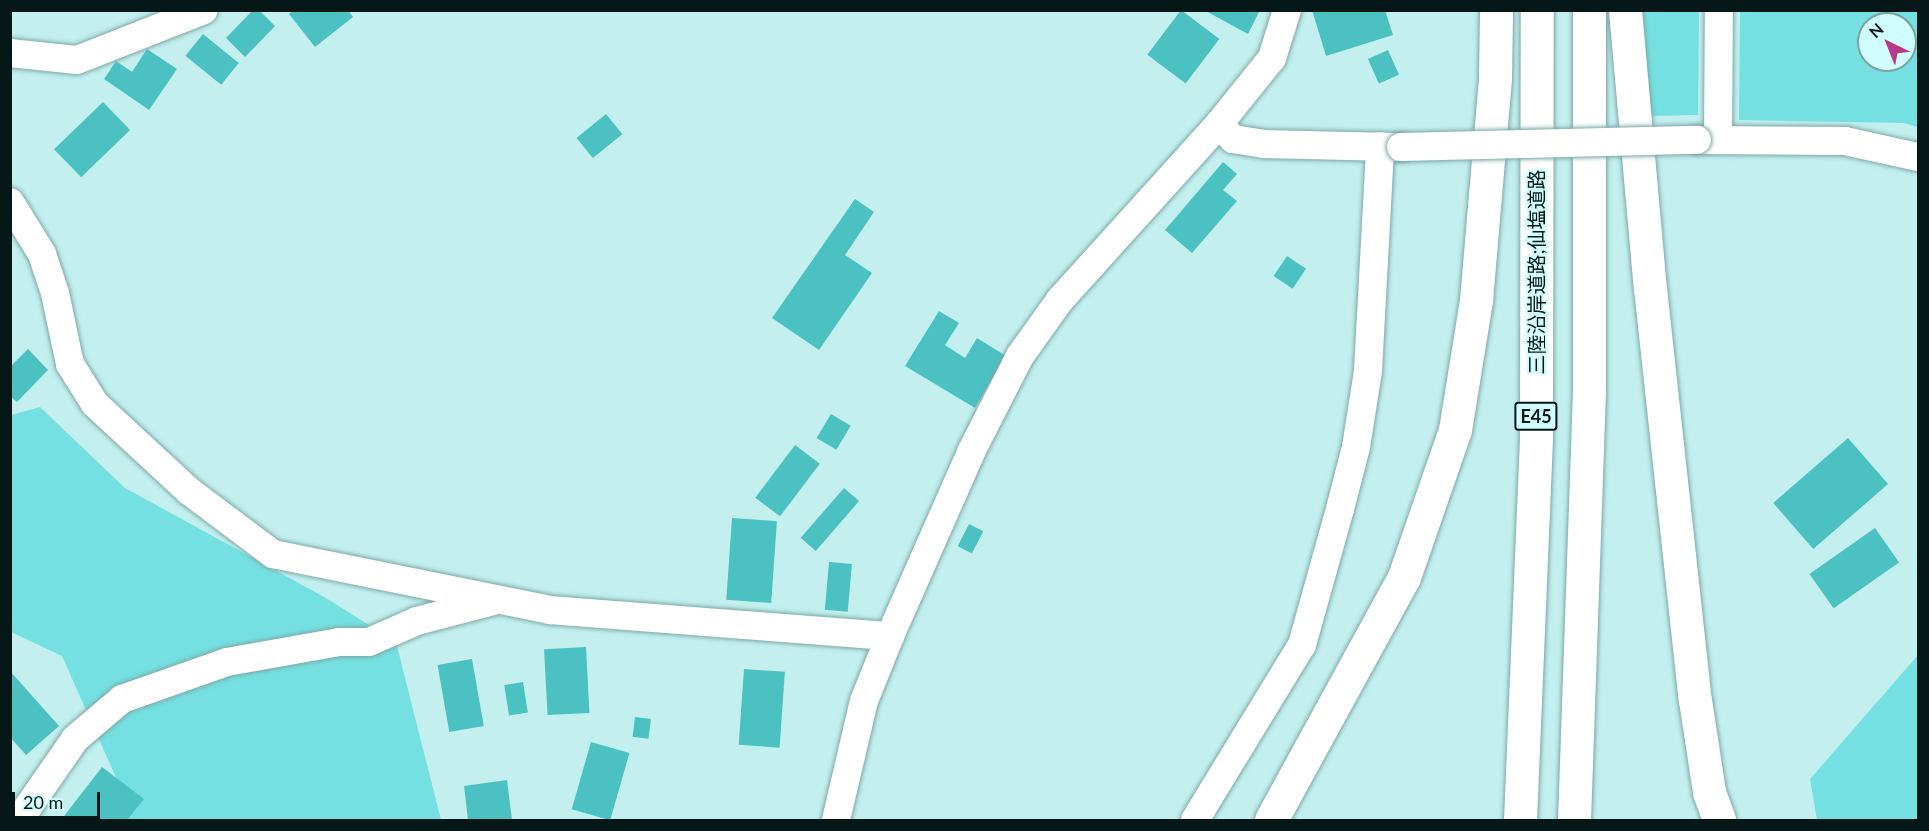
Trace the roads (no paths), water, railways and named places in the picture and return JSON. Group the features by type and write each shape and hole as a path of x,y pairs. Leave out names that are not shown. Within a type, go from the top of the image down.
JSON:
{"highway":[{"path":"1271,820 1404,577 1455,430 1476,300 1495,76 1496,10"},
{"name":"三陸沿岸道路;仙塩道路","path":"1520,820 1536,435 1537,10"},
{"name":"E45","path":"1574,820 1589,392 1589,10"},
{"path":"1625,10 1650,288 1695,700 1709,792 1719,820"}],"street":[{"path":"10,53 77,60 204,10"},
{"path":"836,820 864,701 971,452 1020,357 1060,300 1219,124 1272,58 1287,10"},
{"path":"1707,139 1719,10"},
{"path":"1219,124 1233,139 1264,144 1391,147 1707,139 1845,141 1918,157"},
{"path":"1195,820 1302,645 1356,447 1368,371 1391,147"},
{"path":"10,201 42,254 55,293 70,364 95,404 189,491 273,554 550,610 890,636"},
{"path":"19,820 75,739 122,699 227,662 339,642 369,642 417,621 498,600"}]}
